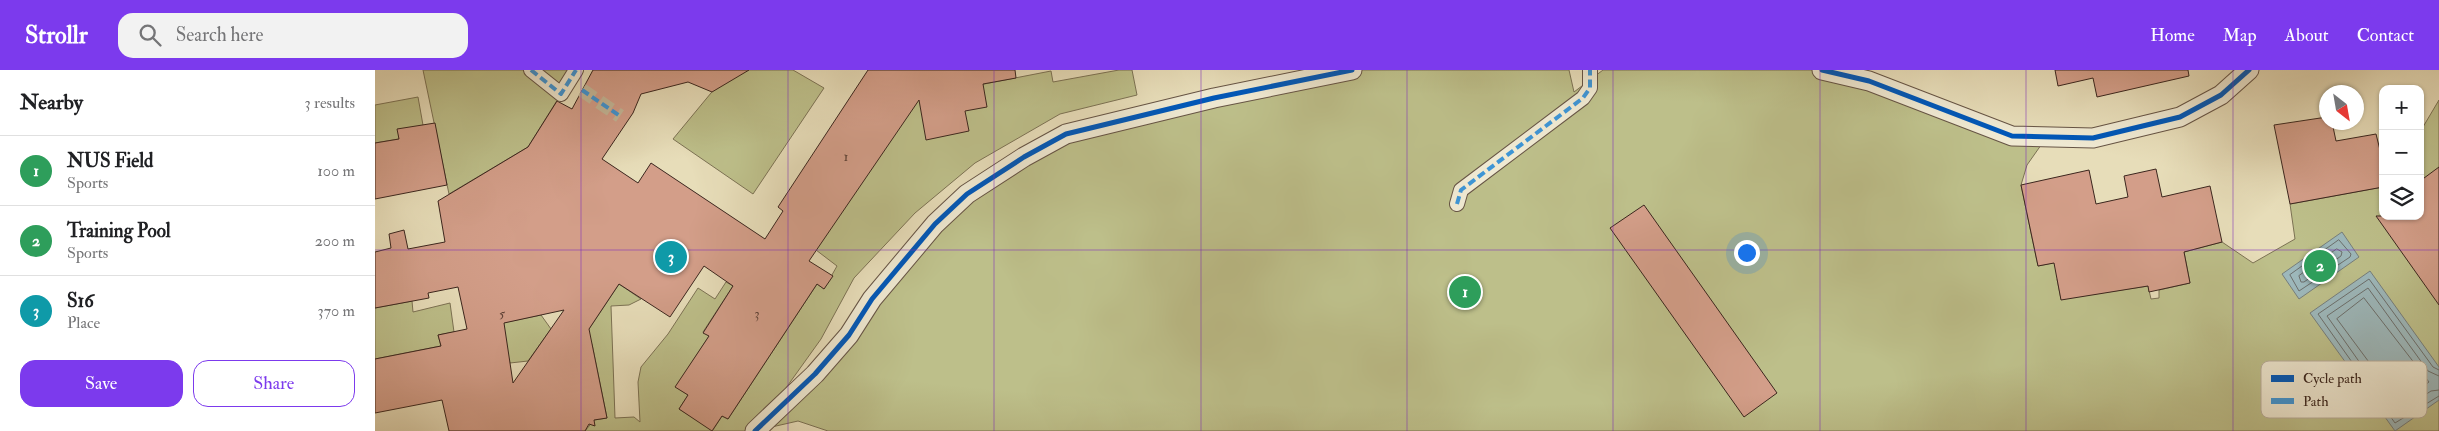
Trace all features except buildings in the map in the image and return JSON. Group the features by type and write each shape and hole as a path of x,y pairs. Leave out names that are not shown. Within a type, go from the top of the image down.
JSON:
{"street":[{"path":"531,70 561,94 576,70"},
{"path":"754,431 815,374 849,335 872,300 935,224 967,194 1024,157 1066,134 1214,98 1353,70"},
{"path":"1457,204 1461,190 1583,98 1590,88 1590,70"},
{"path":"1823,70 1869,81 2012,136 2093,138 2179,117 2221,95 2249,70"}],"green space":[{"path":"423,70 576,70 528,147 449,194"},
{"path":"730,70 793,70 824,88 753,194 673,139"},
{"path":"1119,70 1132,70 1137,95 1060,114 975,163 915,213 854,278 821,339 758,427 872,299 986,181 1066,134 1355,70 1569,70 1574,92 1603,70 1813,70 2012,136 2046,138 2027,165 2021,185 2038,266 2138,245 2057,279 2061,299 2148,286 2151,299 2159,298 2159,290 2190,283 2184,252 2222,242 2253,263 2295,239 2290,204 2379,188 2379,220 2424,220 2424,125 2439,100 2439,431 828,431 798,421 754,431 585,431 594,420 607,418 592,344 585,335 619,284 641,299 629,305 611,306 615,418 634,417 640,422 638,382 641,367 668,334 698,288 715,299 726,282 733,286 703,332 709,336 676,387 688,395 679,409 713,430 722,416 728,419 817,284 824,289 837,266 816,250 912,98 1051,71 1053,82"},
{"path":"418,97 426,142 398,129 399,139 375,143 375,105"},
{"path":"412,301 413,312 450,303 454,332 438,335 441,346 375,359 375,308"},
{"path":"541,315 551,329 528,361 510,363 487,326"}],"water":[{"path":"2342,232 2359,257 2299,299 2282,274"},
{"path":"2370,271 2439,367 2439,400 2427,408 2427,361 2345,361 2310,313"},
{"path":"2386,418 2413,418 2395,431"}],"tunnel":[{"path":"582,90 620,116"}],"marked path":[{"path":"531,70 561,94 576,70"},
{"path":"1457,204 1461,190 1583,98 1590,88 1590,70"},
{"path":"582,90 620,116"}],"cycle path":[{"path":"755,431 815,374 849,335 872,299 935,224 967,194 1024,157 1066,134 1214,98 1352,70"},
{"path":"1822,70 1869,81 2012,136 2093,138 2180,117 2221,95 2249,70"}],"place":[{"name":"S16","path":"671,257"},
{"name":"Training Pool","path":"2320,266"},
{"name":"NUS Field","path":"1465,292"}]}
